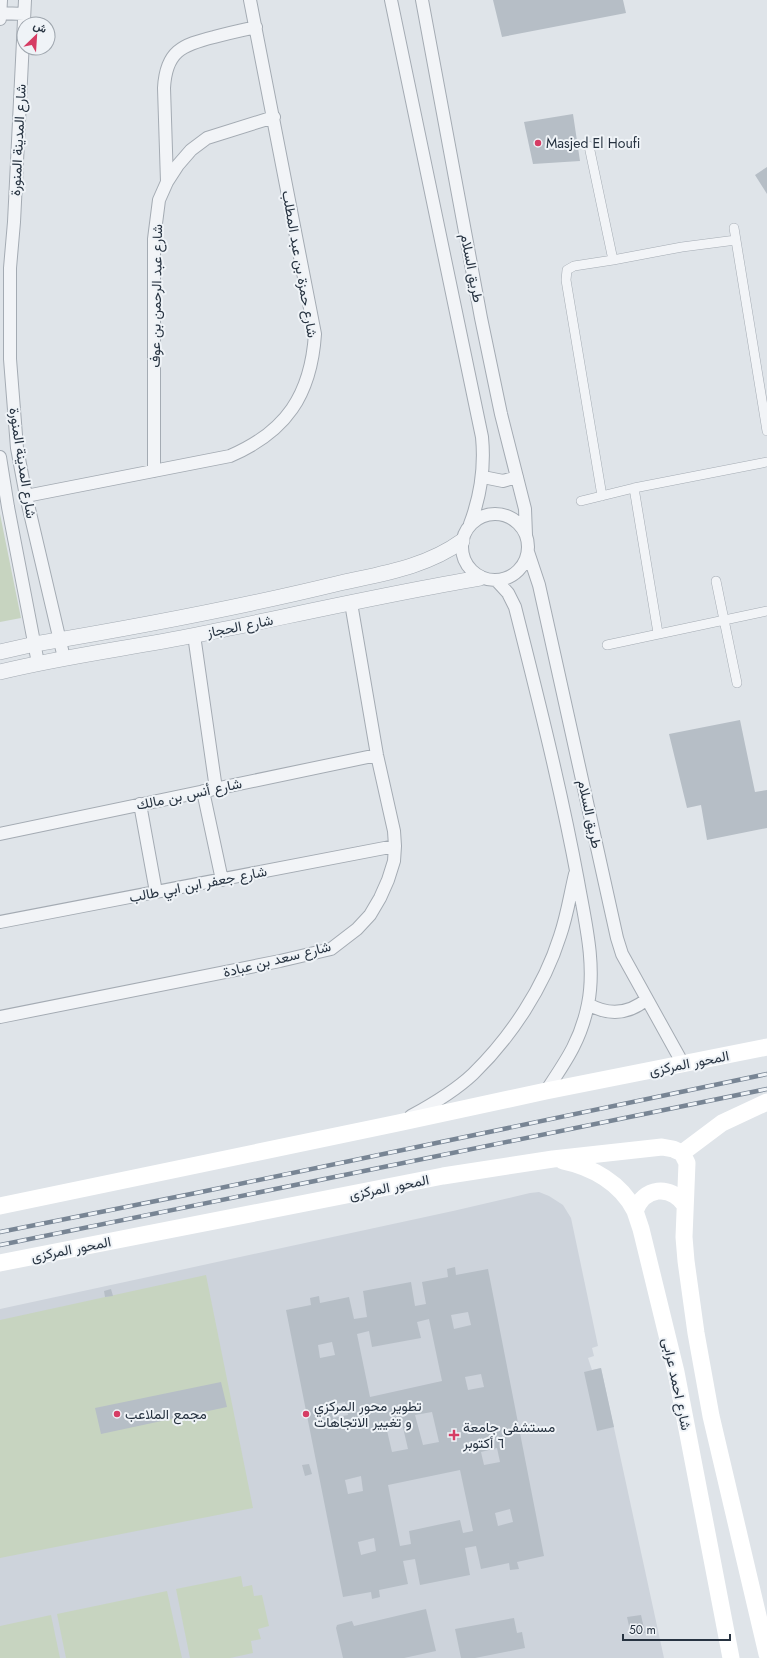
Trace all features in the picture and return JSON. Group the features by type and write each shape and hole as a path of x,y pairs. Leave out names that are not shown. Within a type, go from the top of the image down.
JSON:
{"main road":[{"name":"المحور المركزى","path":"0,1206 546,1091 767,1047"},
{"path":"682,1153 722,1123 767,1102"},
{"name":"المحور المركزى","path":"0,1263 443,1176 554,1158 662,1147 673,1149 682,1153"},
{"name":"شارع احمد عرابى","path":"682,1153 687,1163 684,1221 686,1261 703,1375 767,1654"},
{"name":"شارع احمد عرابى","path":"554,1158 574,1163 598,1173 609,1181 623,1195 634,1211 645,1246 676,1372 731,1658"},
{"path":"634,1211 641,1200 651,1192 658,1191 664,1191 676,1195 685,1205"}],"street":[{"path":"0,19 1,0"},
{"name":"شارع المدينة المنورة","path":"25,0 14,222 10,268 10,359 17,440 26,496 64,658"},
{"name":"شارع حمزة بن عبد المطلب","path":"26,496 230,456 248,448 265,437 280,424 292,409 302,392 310,373 314,354 315,334 274,117 250,0"},
{"name":"طريق السلام","path":"391,0 482,437 484,455 483,477 476,508 470,524"},
{"name":"طريق السلام","path":"422,0 481,318 501,414 525,509 526,535"},
{"path":"0,13 24,14"},
{"path":"167,182 164,88 165,74 170,61 179,50 191,43 256,27"},
{"name":"شارع عبد الرحمن بن عوف","path":"154,471 154,239 159,200 167,182 178,165 191,150 207,138 274,117"},
{"path":"589,146 613,260"},
{"path":"734,228 767,431"},
{"path":"602,496 566,273 571,266 682,247 736,240"},
{"name":"شارع المدينة المنورة","path":"0,457 8,507 38,663"},
{"path":"581,501 634,488 767,462"},
{"path":"483,477 489,480 503,481 517,477"},
{"path":"634,488 658,633"},
{"path":"496,514 505,516 514,520 521,526 526,535 528,552 525,561 521,569 506,579 497,581 480,578 467,566 462,554 462,541 465,532 470,524 482,517 496,514"},
{"name":"شارع الحجاز","path":"0,652 60,639 265,602 411,566 440,555 462,541"},
{"name":"طريق السلام","path":"528,552 539,585 613,926 622,954 683,1064"},
{"name":"شارع الحجاز","path":"0,672 38,663 194,635 438,585 480,578"},
{"name":"طريق السلام","path":"497,581 508,592 516,607 561,793 586,926 590,961 590,983 584,1024 576,1044 546,1091"},
{"path":"716,581 737,683"},
{"name":"شارع سعد بن عبادة","path":"0,1018 280,961 330,949 357,929 370,915 388,880 394,862 395,846 394,831 377,755 351,603"},
{"path":"607,645 767,611"},
{"path":"194,635 216,788"},
{"name":"شارع أنس بن مالك","path":"0,834 377,755"},
{"path":"203,791 222,880"},
{"path":"140,804 156,892"},
{"name":"شارع جعفر ابن ابي طالب","path":"0,922 395,846"},
{"path":"398,1123 440,1100 472,1075 507,1035 522,1013 545,973 560,936 576,869"},
{"path":"588,1004 603,1011 618,1012 634,1008 647,1000"}],"shaded area":[{"name":"تطوير محور المركزي و تغيير الاتجاهات","path":"539,1192 549,1196 563,1205 571,1218 598,1346 592,1348 594,1356 588,1358 592,1370 601,1368 664,1658 0,1658 0,1309"}],"green space":[{"path":"0,514 21,618 0,622"},
{"name":"مجمع الملاعب","path":"206,1275 253,1508 0,1558 0,1320"},
{"path":"241,1576 243,1587 252,1585 254,1596 262,1595 269,1626 258,1629 261,1639 251,1641 253,1653 230,1658 190,1658 176,1589"},
{"path":"167,1591 182,1658 66,1658 57,1614"},
{"path":"51,1615 60,1658 0,1658 0,1626"}],"building":[{"path":"493,0 623,0 626,13 502,37"},
{"path":"573,114 580,161 533,164 524,122"},
{"path":"767,167 767,194 755,175"},
{"path":"740,720 755,792 767,790 767,828 707,840 701,805 687,808 669,734"},
{"path":"455,1267 456,1275 488,1269 544,1556 517,1562 519,1569 510,1570 509,1563 481,1569 476,1546 465,1548 470,1575 420,1585 415,1559 403,1561 408,1584 379,1590 380,1597 372,1599 371,1592 343,1597 286,1310 311,1305 310,1298 319,1296 320,1303 349,1297 354,1319 367,1317 363,1291 411,1282 415,1306 426,1304 422,1282 448,1277 447,1269","holes":["468,1312 471,1325 454,1329 451,1315","429,1319 442,1381 370,1397 357,1334 369,1331 372,1347 421,1338 417,1322","332,1342 335,1355 320,1358 318,1345","481,1374 484,1387 468,1390 465,1377","345,1402 348,1415 333,1418 330,1405","432,1412 439,1442 423,1445 415,1415","401,1419 408,1449 392,1452 385,1422","497,1448 500,1462 484,1465 481,1452","460,1470 473,1531 463,1533 460,1520 409,1531 411,1544 400,1546 388,1485","361,1476 363,1491 348,1494 345,1480","510,1509 513,1522 498,1526 495,1513","374,1538 376,1551 361,1555 358,1542"]},
{"path":"111,1289 113,1296 105,1297 104,1291"},
{"path":"601,1368 614,1427 597,1431 584,1372"},
{"path":"221,1382 227,1407 101,1434 95,1408"},
{"path":"309,1464 312,1474 305,1476 302,1465"},
{"path":"426,1609 436,1651 404,1658 343,1658 336,1628 337,1625 352,1621 354,1626"},
{"path":"641,1615 645,1633 631,1635 627,1617"},
{"path":"514,1618 517,1633 522,1632 525,1648 475,1658 461,1658 455,1629"}],"railway":[{"path":"0,1232 201,1192 767,1074"},
{"path":"0,1245 767,1089"}],"place":[{"name":"Masjed El Houfi","path":"538,143"},
{"name":"مجمع الملاعب","path":"117,1414"},
{"name":"تطوير محور المركزي و تغيير الاتجاهات","path":"306,1414"},
{"name":"مستشفى جامعة ٦ أكتوبر","path":"454,1435"}]}
